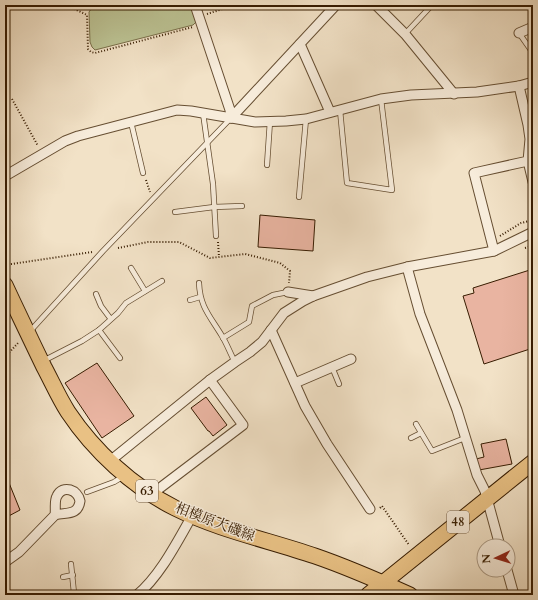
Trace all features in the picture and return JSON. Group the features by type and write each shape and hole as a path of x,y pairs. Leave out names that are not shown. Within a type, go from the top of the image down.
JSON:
{"main road":[{"name":"相模原大磯線","path":"5,285 68,412 98,450 126,475 174,508 192,516 225,528 316,556 410,595"},
{"name":"48","path":"368,595 533,462"}],"street":[{"path":"194,5 230,110 231,118"},
{"path":"231,118 336,5"},
{"path":"376,5 405,34 454,94"},
{"path":"519,33 533,27"},
{"path":"300,44 330,112"},
{"path":"5,176 65,141 78,136 177,110 255,122 270,122 306,119 382,99 418,95 477,92 519,86 533,82"},
{"path":"519,86 528,125 530,139 528,161 533,182"},
{"path":"494,251 474,173 528,161"},
{"path":"110,461 210,380 250,352 262,342 284,313 303,301 367,277 407,267 494,251 533,232"},
{"path":"407,267 420,314 457,410 477,475 485,491 498,538"},
{"path":"288,292 313,296"},
{"path":"271,330 305,406 327,444 370,509"},
{"path":"295,383 351,359"},
{"path":"152,494 243,425 210,380"},
{"path":"5,562 19,552 55,515"},
{"path":"137,595 146,587 166,559 192,516"},
{"path":"509,578 514,595"}],"lane":[{"path":"405,34 432,5"},
{"path":"519,33 533,53"},
{"path":"340,110 347,183 392,190 382,99"},
{"path":"203,113 206,144 213,184 216,236"},
{"path":"33,328 103,251 231,118"},
{"path":"299,197 306,119"},
{"path":"131,122 143,173"},
{"path":"267,165 270,122"},
{"path":"175,212 214,207 242,206"},
{"path":"131,268 145,291"},
{"path":"42,362 82,341 99,330 110,318 118,313 126,303 162,281"},
{"path":"198,283 200,298 204,310 223,338 234,362"},
{"path":"223,338 249,322 252,306 273,295 288,292"},
{"path":"96,294 101,306 110,318"},
{"path":"190,300 200,298"},
{"path":"99,330 120,358"},
{"path":"332,367 340,384"},
{"path":"416,424 432,451 465,438"},
{"path":"411,438 421,433"},
{"path":"87,492 114,482 126,475"},
{"path":"72,564 74,593 81,595"},
{"path":"63,577 73,575"}],"path":[{"path":"66,5 87,15 88,49 95,53 200,21 235,5"},
{"path":"6,93 9,94 43,154"},
{"path":"143,173 153,200"},
{"path":"498,238 521,223 533,220"},
{"path":"216,236 218,237 219,257"},
{"path":"5,265 103,251 148,242 178,242 210,258 245,254 280,263 290,271 288,292"},
{"path":"5,357 19,341"},
{"path":"370,509 374,511 382,506 412,550"}],"green space":[{"path":"94,5 191,5 197,21 193,25 95,50 90,42 89,12"}],"building":[{"path":"260,215 315,220 313,251 258,247"},
{"path":"533,269 533,348 484,364 463,296 474,293 473,288"},
{"path":"97,363 134,416 102,438 65,383"},
{"path":"206,397 227,425 213,436 191,408"},
{"path":"506,439 512,464 479,470 476,459 484,457 481,444"},
{"path":"5,473 20,510 5,518"}]}
